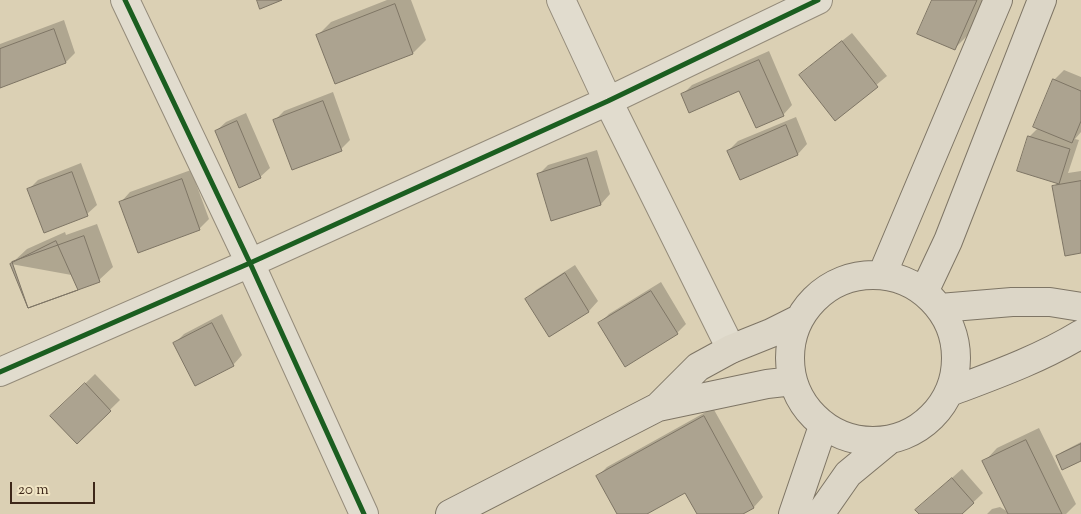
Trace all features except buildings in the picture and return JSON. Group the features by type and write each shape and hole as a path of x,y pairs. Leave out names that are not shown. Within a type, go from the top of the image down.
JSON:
{"highway":[{"path":"882,275 998,0"},
{"path":"932,300 948,240 1042,0"},
{"path":"882,275 897,278 932,300 951,327 956,346 956,365 950,392 935,415 914,432 888,441 865,442 843,437 823,426 804,406 793,381 790,360 792,339 799,319 820,293 850,278 882,275"},
{"path":"932,300 1050,302 1081,307"},
{"path":"658,407 698,367 731,349 771,333 799,319"},
{"path":"950,392 1044,355 1081,334"},
{"path":"450,514 658,407 767,384 793,381"},
{"path":"793,514 823,426"},
{"path":"820,514 848,474 888,441"}],"street":[{"path":"125,0 250,263 364,514"},
{"path":"561,0 608,101 731,349"},
{"path":"0,372 250,263 608,101 818,0"}],"cycle path":[{"path":"125,0 250,263 364,514"},
{"path":"0,372 250,263 608,101 818,0"}]}
